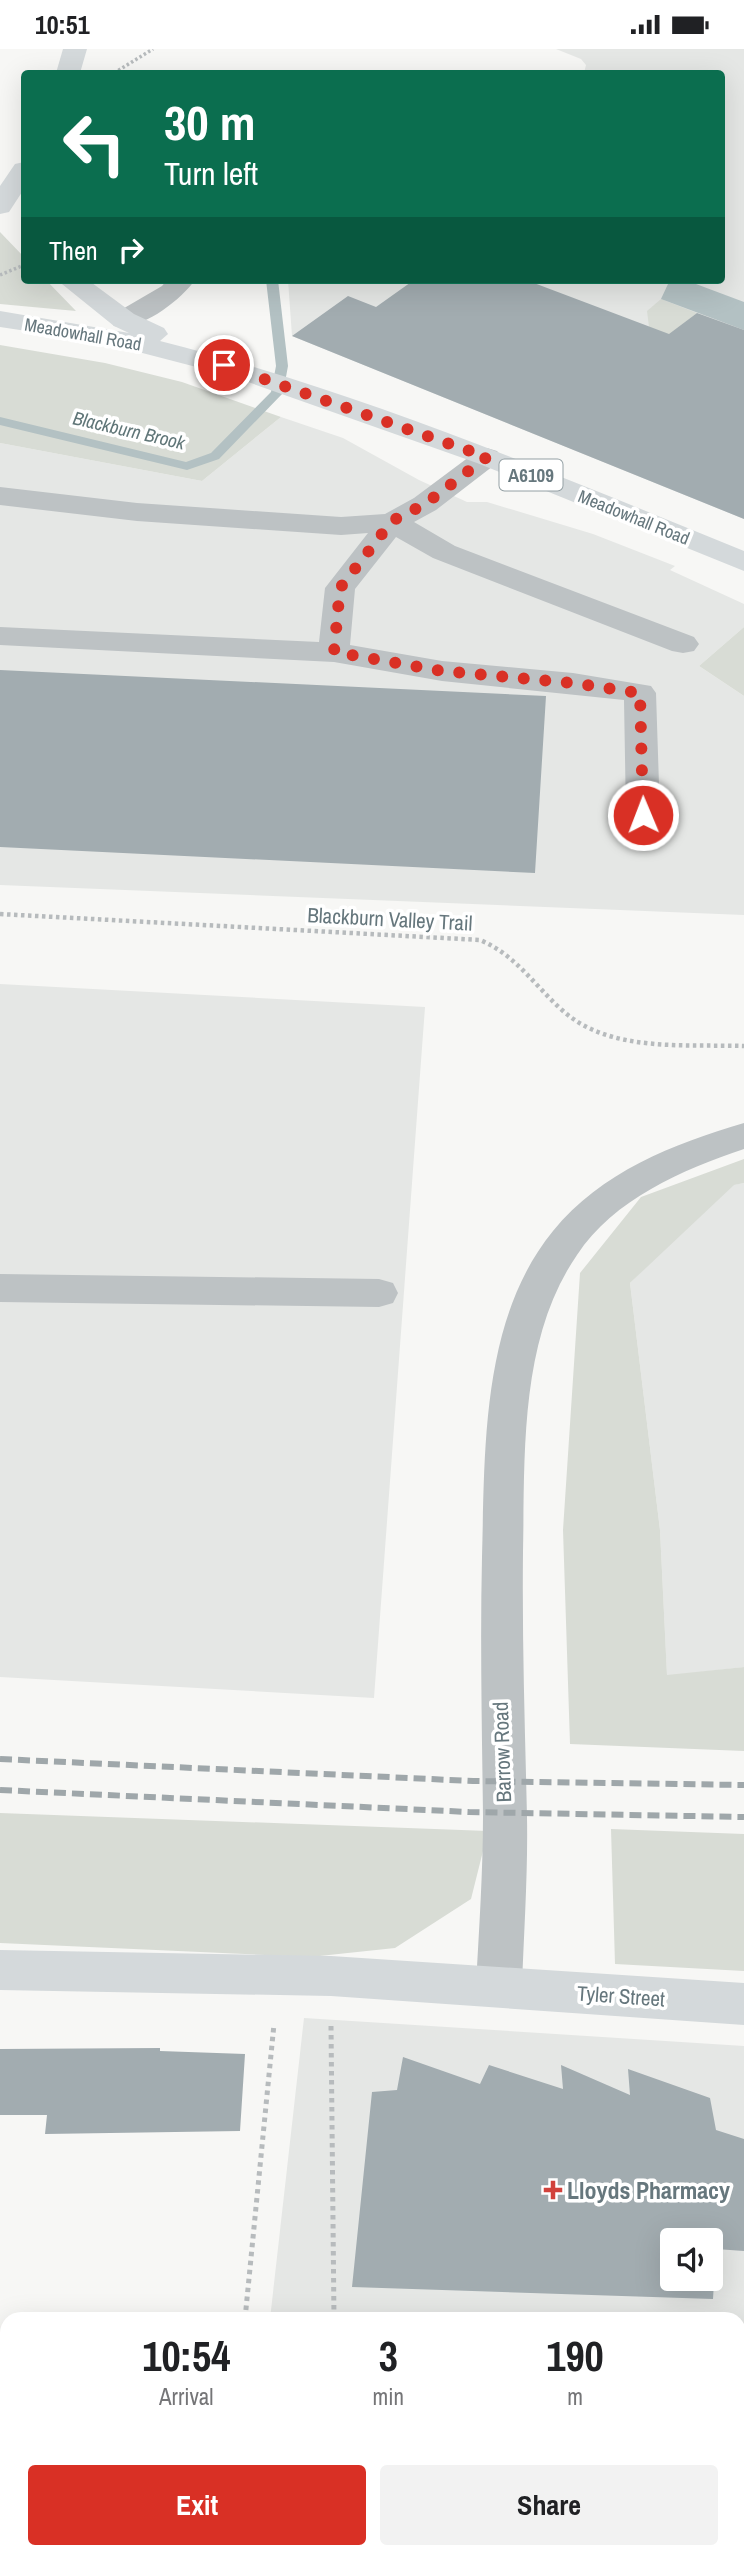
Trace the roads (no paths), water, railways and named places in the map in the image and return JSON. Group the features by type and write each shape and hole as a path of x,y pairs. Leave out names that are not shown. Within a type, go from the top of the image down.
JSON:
{"main road":[{"path":"69,70 75,49"},
{"path":"0,206 21,174"},
{"name":"Meadowhall Road","path":"76,284 124,320 208,359"},
{"name":"Meadowhall Road","path":"0,319 101,334 208,359 487,457 744,562"},
{"path":"0,1970 278,1974 499,1986"},
{"name":"Tyler Street","path":"499,1986 744,2004"}],"street":[{"path":"124,320 172,292 178,284"},
{"path":"0,496 137,512 328,525 392,521 425,504 487,457"},
{"path":"392,521 444,552 682,644"},
{"path":"334,652 340,588 392,521"},
{"path":"0,636 334,652 442,671 573,683 640,693 643,815"},
{"name":"Barrow Road","path":"499,1986 504,1854 500,1693 505,1438 520,1344 548,1268 565,1243 598,1207 628,1184 661,1166 744,1136"},
{"path":"0,1289 379,1293"}],"waterway":[{"name":"Blackburn Brook","path":"0,421 187,466 215,456 277,393 282,366 272,284"}],"railway":[{"path":"0,1759 473,1781 744,1785"},
{"path":"0,1790 469,1812 744,1817"}],"place":[{"name":"Lloyds Pharmacy","path":"553,2190"}]}
